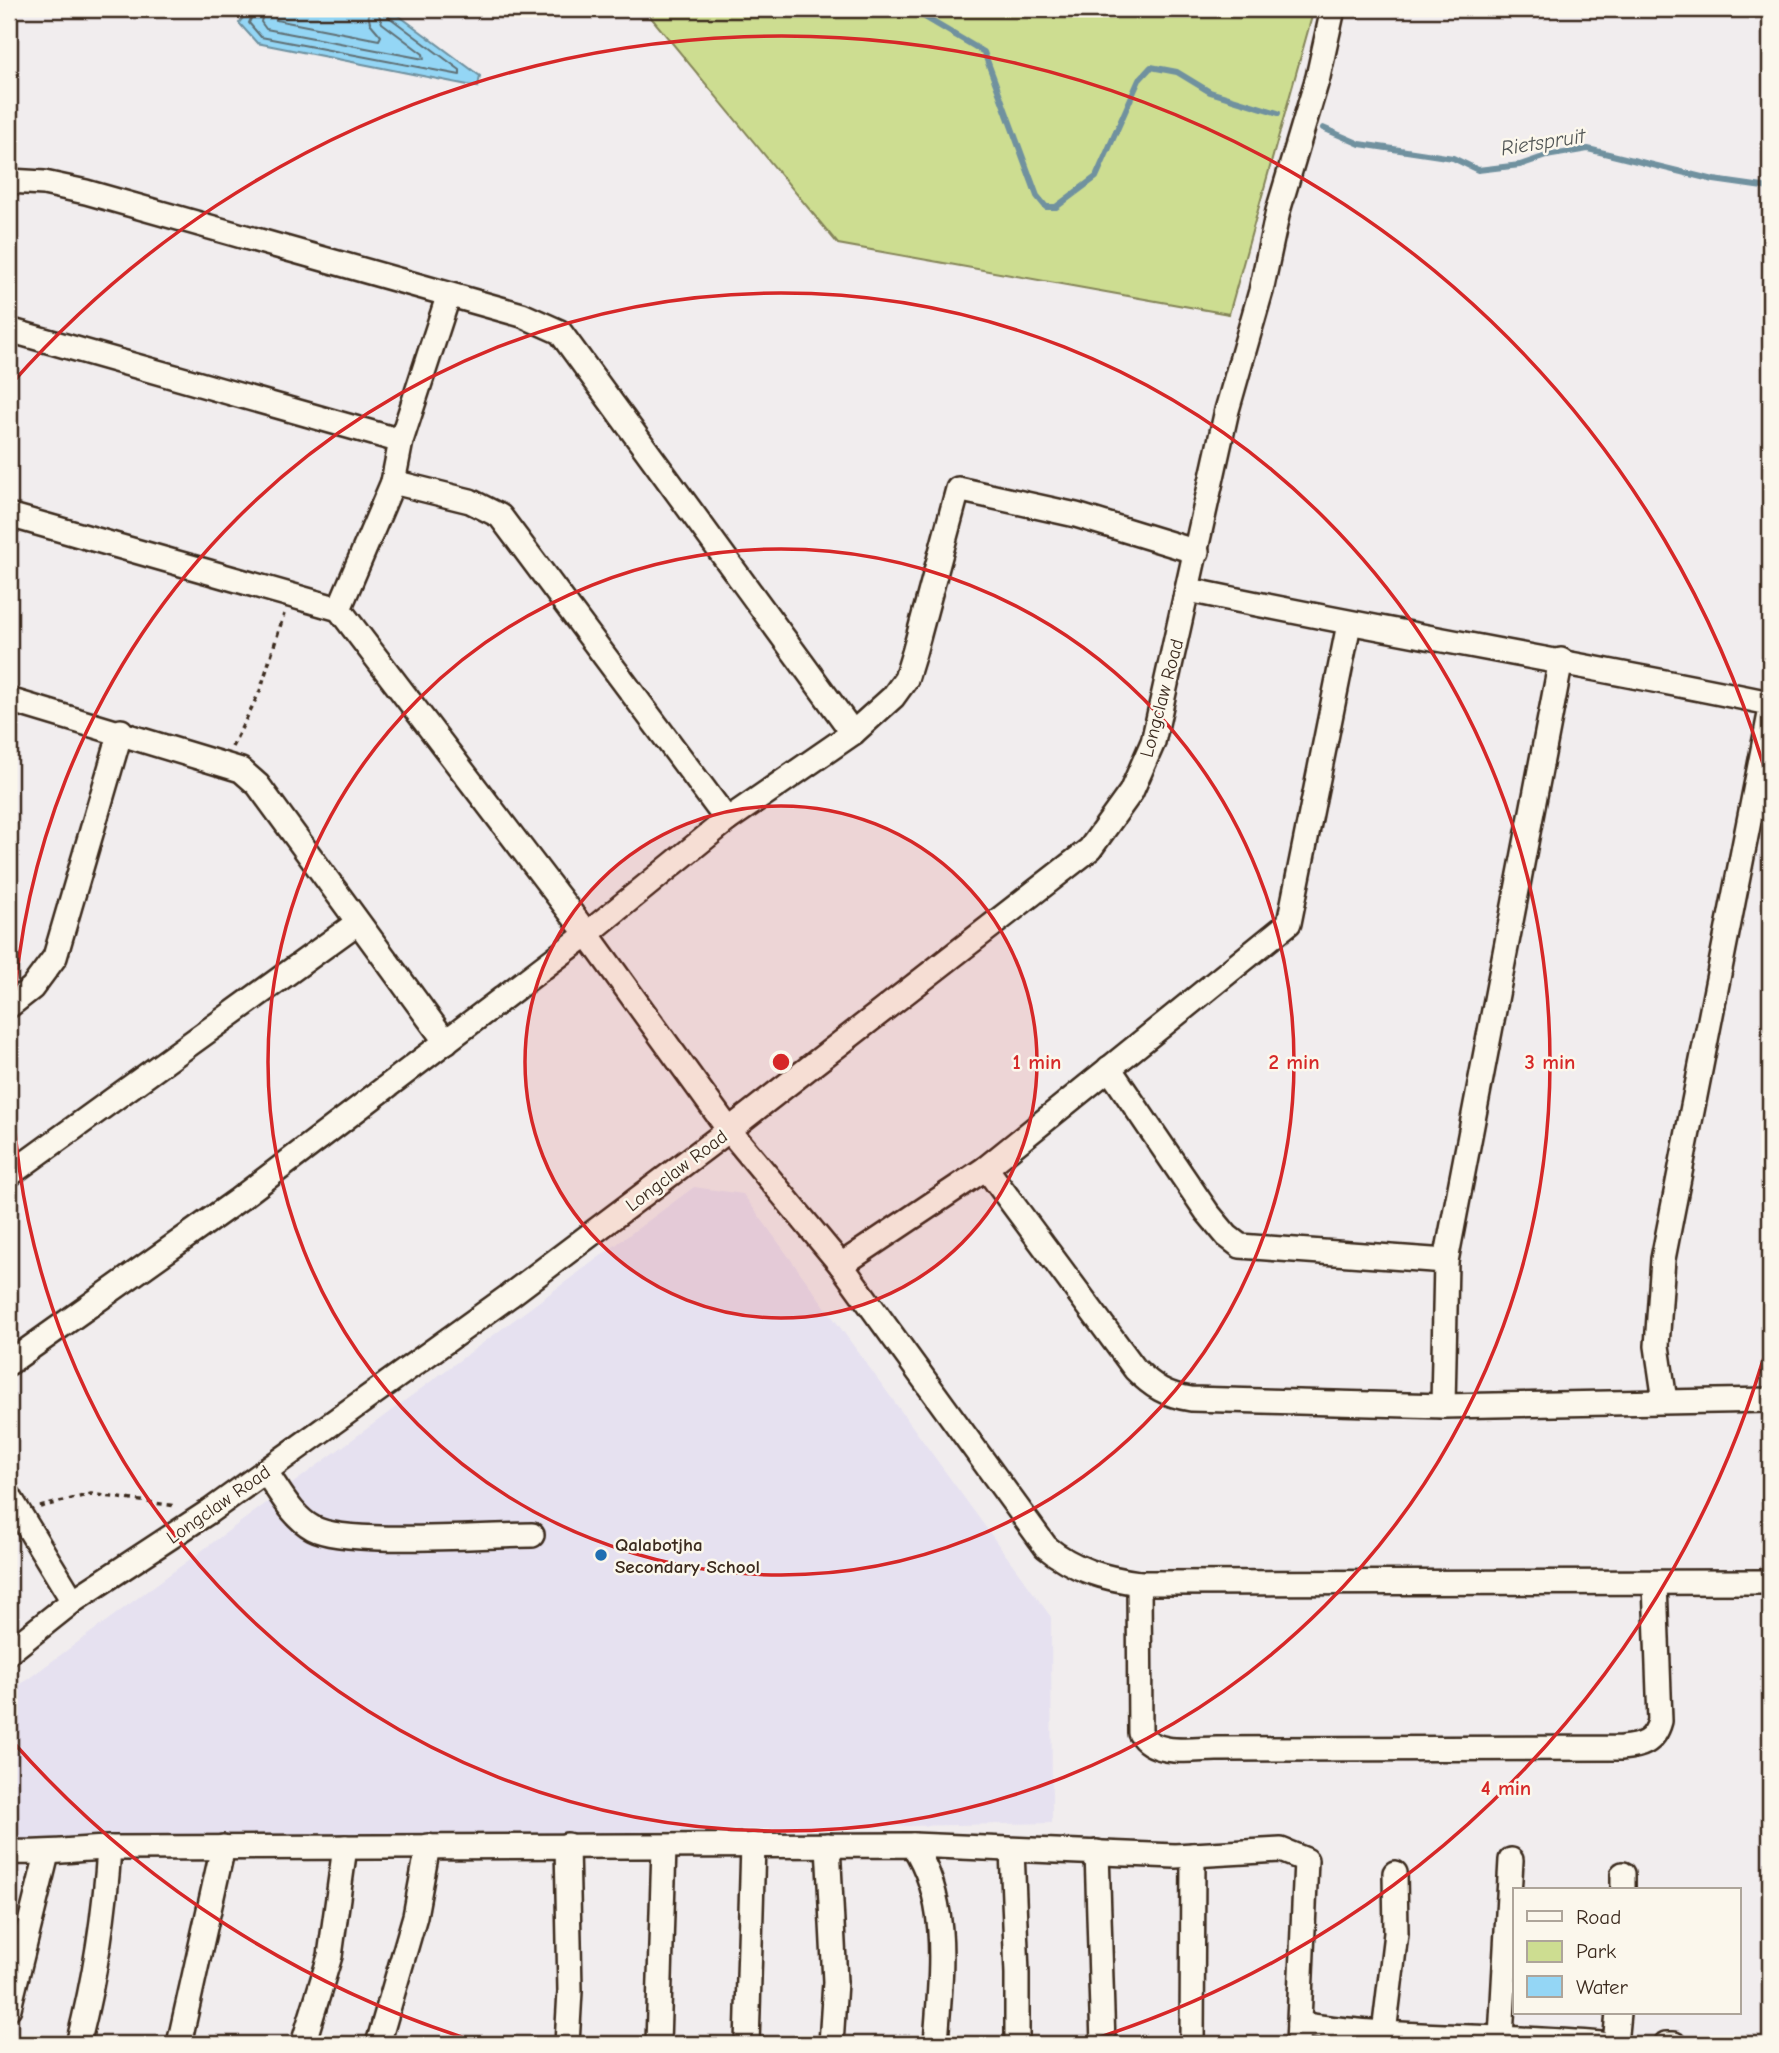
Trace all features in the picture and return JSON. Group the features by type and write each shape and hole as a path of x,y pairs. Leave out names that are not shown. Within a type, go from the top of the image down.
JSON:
{"street":[{"name":"Longclaw Road","path":"9,1652 73,1601 210,1511 509,1296 729,1130 1090,849 1131,792 1153,742 1227,410 1261,291 1278,211 1318,77 1333,9"},
{"path":"9,181 44,183 86,192 522,316 560,332 853,733"},
{"path":"339,610 393,482 401,441 448,297"},
{"path":"9,330 401,441"},
{"path":"393,482 470,501 500,516 727,820"},
{"path":"9,1363 238,1200 587,934 727,820 853,733 893,697 906,679 958,489 1076,515 1193,571 1349,624 1561,660 1770,703"},
{"path":"9,515 339,610 587,934 729,1130 841,1265 1046,1547 1065,1562 1090,1573 1139,1583 1770,1583"},
{"path":"841,1265 986,1168 1289,923 1349,624"},
{"path":"1443,1406 1446,1261 1561,660"},
{"path":"9,700 241,770 258,785 446,1042"},
{"path":"1665,1401 1657,1346 1663,1259 1770,715"},
{"path":"9,1006 32,988 55,957 121,732"},
{"path":"9,1175 357,923"},
{"path":"1109,1068 1207,1212 1227,1236 1240,1246 1446,1261"},
{"path":"986,1168 1135,1369 1159,1391 1191,1399 1443,1406 1770,1400"},
{"path":"265,1471 300,1519 324,1533 362,1537 532,1535"},
{"path":"14,1504 73,1601"},
{"path":"1139,1583 1140,1734 1147,1742 1160,1748 1217,1749 1621,1748 1644,1744 1654,1737 1660,1721 1655,1583"},
{"path":"747,2044 753,1845"},
{"path":"9,1852 47,1854 70,1849 109,1848 753,1845 913,1846 1193,1855 1281,1850 1306,1860 1299,2034 1384,2033 1601,2044"},
{"path":"828,1845 835,1982 831,2044"},
{"path":"378,2044 415,1916 428,1846"},
{"path":"567,1846 567,2044"},
{"path":"913,1846 927,1867 935,1887 941,1924 936,2044"},
{"path":"179,2044 223,1847"},
{"path":"303,2044 317,2008 330,1956 345,1847"},
{"path":"658,2044 664,1847"},
{"path":"78,2044 99,1955 109,1848"},
{"path":"1012,1850 1017,2044"},
{"path":"1097,1852 1103,2044"},
{"path":"9,2008 47,1854"},
{"path":"1192,2044 1193,1855"},
{"path":"1501,2037 1511,1860"},
{"path":"1384,2033 1396,1933 1395,1873"},
{"path":"1615,2044 1618,2014"},
{"path":"1666,2044 1674,2044"}],"path":[{"path":"223,764 260,691 290,596"},
{"path":"14,1504 91,1494 210,1511"}],"shaded area":[{"name":"Qalabotjha Secondary School","path":"694,1187 743,1194 1051,1617 1052,1823 9,1845 9,1693"}],"green space":[{"path":"644,9 1314,9 1229,314 838,244"}],"water":[{"path":"250,9 390,9 480,76 478,87 257,43 239,23"}],"waterway":[{"path":"911,9 984,52 1037,196 1046,207 1056,207 1096,177 1139,80 1151,67 1177,72 1210,92 1278,113"},
{"name":"Rietspruit","path":"1323,128 1360,144 1453,158 1478,170 1520,165 1546,156 1588,149 1714,180 1770,188"}],"place":[{"name":"Qalabotjha Secondary School","path":"601,1555"}]}
